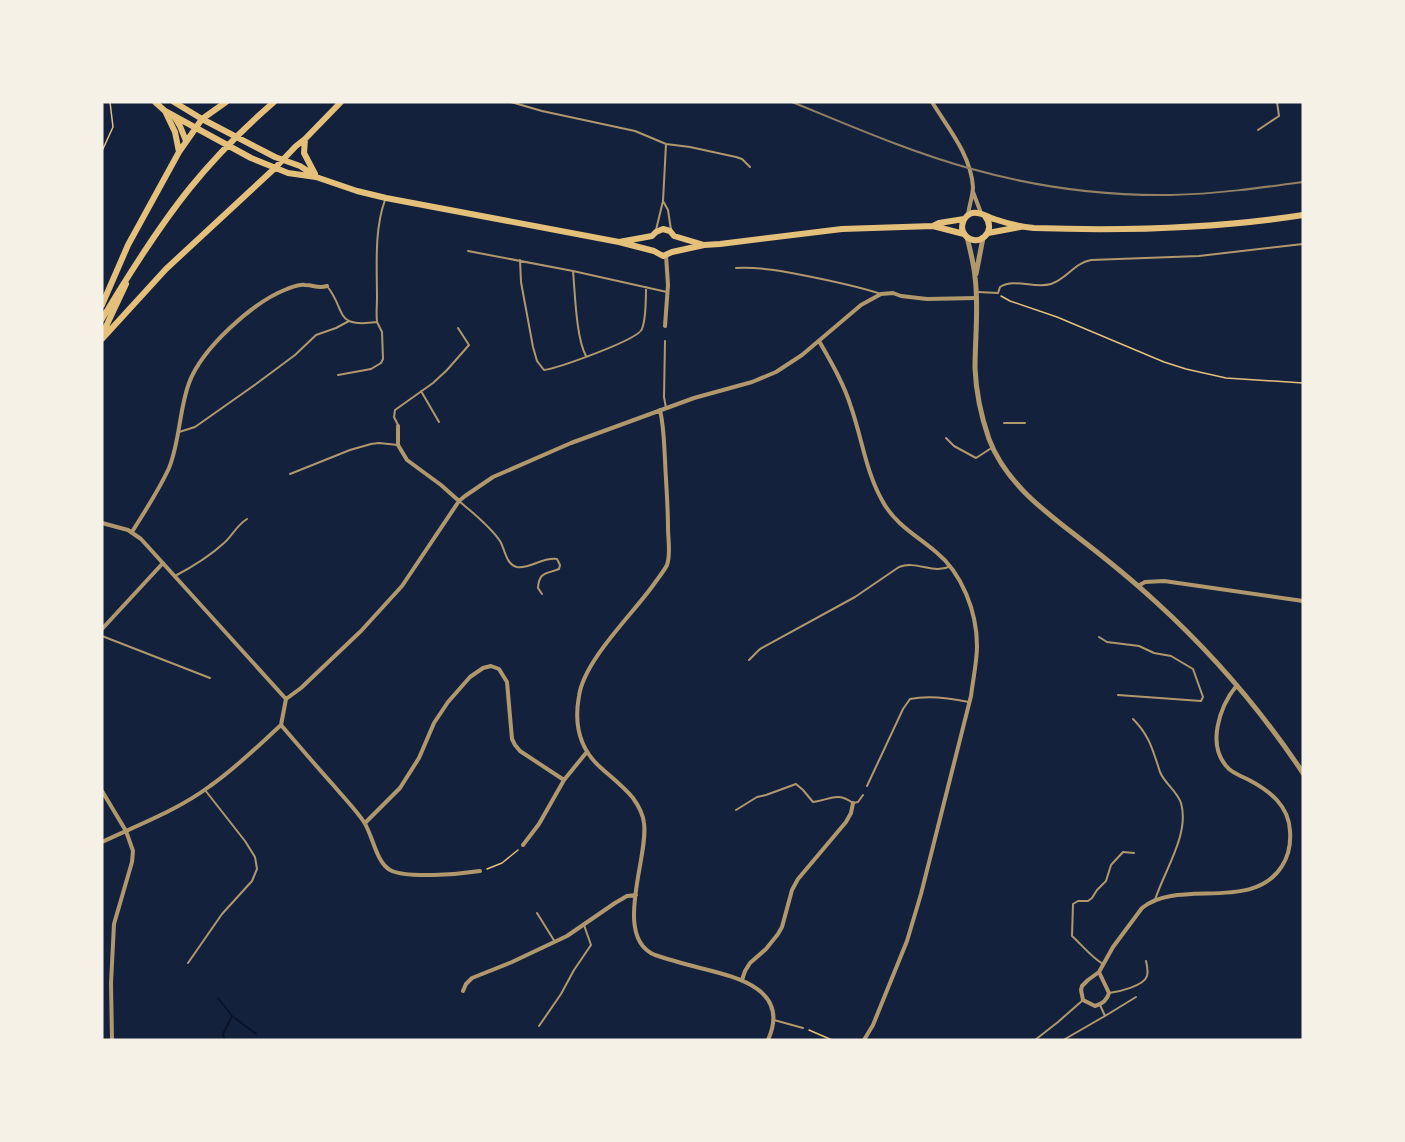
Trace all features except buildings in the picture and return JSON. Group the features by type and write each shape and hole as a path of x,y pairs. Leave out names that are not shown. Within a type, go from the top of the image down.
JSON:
{"main road":[{"path":"155,102 165,111 238,152 297,175 316,177 386,198 619,242 654,251 660,255 704,245 842,229 933,226 975,240 1023,227 1192,227 1259,222 1303,215"},
{"path":"174,102 275,157 300,166 316,177"},
{"path":"102,305 128,245 179,152 202,119 226,102"},
{"path":"102,318 155,235 190,188 232,141 274,102"},
{"path":"102,338 166,268 275,168 341,102"},
{"path":"165,111 175,132 179,152"},
{"path":"174,116 186,141"},
{"path":"304,139 304,153 316,177"},
{"path":"933,226 974,213 1023,227"},
{"path":"983,215 989,226 985,236"},
{"path":"965,236 962,224 966,217"},
{"path":"619,242 663,230 704,245"},
{"path":"654,234 650,242 654,251"},
{"path":"669,253 676,242 673,235"},
{"path":"102,338 130,276"}],"street":[{"path":"932,102 963,153 972,179 973,191 983,215"},
{"path":"966,217 973,191"},
{"path":"965,236 975,276 976,382 980,408 993,447 1006,470 1024,491 1138,586 1198,642 1266,720 1303,773"},
{"path":"975,276 985,236"},
{"path":"665,326 669,253"},
{"path":"132,532 154,497 169,467 190,381 199,364 231,327 262,303 284,290 303,285 319,288 327,286"},
{"path":"102,842 205,790 281,725 285,699 296,692 360,632 402,586 459,501 482,483 571,443 694,398 776,372 798,358 861,305 881,294 893,293 901,296 927,298 976,295"},
{"path":"819,341 847,394 870,473 883,503 899,522 951,566 971,608 977,648 969,702 921,894 907,940 873,1024 864,1040"},
{"path":"660,410 668,506 668,562 649,591 600,653 582,684 579,696 578,728 586,753 628,792 644,820 645,843 636,896 634,926 638,939 647,951 753,985 764,995 771,1007 774,1020 768,1040"},
{"path":"398,426 398,445 407,460 459,501"},
{"path":"102,523 132,532 141,540 285,699"},
{"path":"102,629 163,563"},
{"path":"1138,586 1145,582 1158,580 1303,601"},
{"path":"365,823 400,788 419,758 434,723 448,702 470,677 486,666 499,669 507,682 512,739 515,746 564,780"},
{"path":"1099,972 1109,993 1107,999 1095,1006 1083,1000 1082,986 1099,972 1142,908 1155,900 1188,894 1253,889 1271,880 1287,859 1290,848 1290,826 1284,809 1271,793 1230,769 1218,750 1218,726 1222,709 1237,685"},
{"path":"281,725 365,823 384,866 394,872 404,874 465,874 480,871"},
{"path":"523,845 539,824 564,780 586,753"},
{"path":"102,792 126,831 133,851 132,862 114,924 111,982 112,1040"},
{"path":"741,980 750,963 778,934 792,890 798,879 846,822 854,803"},
{"path":"463,991 466,984 477,975 555,942 627,896 636,896"}],"lane":[{"path":"511,102 635,131 666,144 736,157 742,159 750,167"},
{"path":"1258,130 1279,116 1277,102"},
{"path":"654,234 663,201 666,144"},
{"path":"338,375 376,367 383,358 382,332 377,322 377,276 381,215 386,198"},
{"path":"663,201 668,210 673,235"},
{"path":"976,295 998,293 1000,287 1008,284 1039,286 1052,284 1081,262 1091,260 1199,256 1303,244"},
{"path":"468,251 667,292"},
{"path":"520,260 521,282 533,347 537,361 544,370 633,338 642,330 646,287"},
{"path":"736,268 793,272 881,294"},
{"path":"573,271 580,334 586,356"},
{"path":"327,286 341,313 349,321"},
{"path":"179,432 195,427 256,384 295,355 316,335 349,321 377,322"},
{"path":"398,426 394,417 395,410 433,383 469,345 458,328"},
{"path":"665,341 664,397 666,408"},
{"path":"421,391 439,422"},
{"path":"1004,423 1025,423"},
{"path":"946,438 954,446 976,458 993,447"},
{"path":"290,474 371,444 398,445"},
{"path":"459,501 496,536 513,566 522,567 549,558 557,559 559,569 540,577 538,588 542,594"},
{"path":"175,576 219,548 248,519"},
{"path":"749,660 760,649 855,597 899,567 917,564 937,570 951,566"},
{"path":"102,636 210,678"},
{"path":"1099,637 1107,642 1139,646 1154,653 1175,658 1193,669 1203,697 1201,701 1118,695"},
{"path":"867,786 903,709 910,699 951,699 969,702"},
{"path":"1134,719 1150,740 1161,775 1178,795 1183,812 1172,861 1162,879 1155,900"},
{"path":"736,810 757,797 796,784 813,802 842,796 854,803 858,802 863,795"},
{"path":"188,963 222,914 252,881 257,868 255,857 245,841 205,790"},
{"path":"1103,964 1071,936 1073,904 1076,901 1088,901 1092,898 1106,881 1111,865 1123,852 1134,853"},
{"path":"537,913 555,942"},
{"path":"539,1026 591,945 584,925"},
{"path":"1109,993 1130,988 1143,981 1147,976 1146,961"},
{"path":"1065,1039 1136,997"},
{"path":"1035,1040 1083,1000"},
{"path":"1100,1005 1105,1016"},
{"path":"774,1020 802,1028"}],"path":[{"path":"102,152 113,127 111,102"},
{"path":"998,293 1010,301 1057,317 1164,362 1233,379 1303,383"},
{"path":"480,871 502,863 523,845"},
{"path":"802,1028 832,1040"}],"waterway":[{"path":"218,998 232,1016 223,1034 224,1040"},
{"path":"232,1016 256,1034"}],"railway":[{"path":"792,102 926,155 996,175 1046,185 1096,192 1171,195 1220,192 1303,182"}]}
